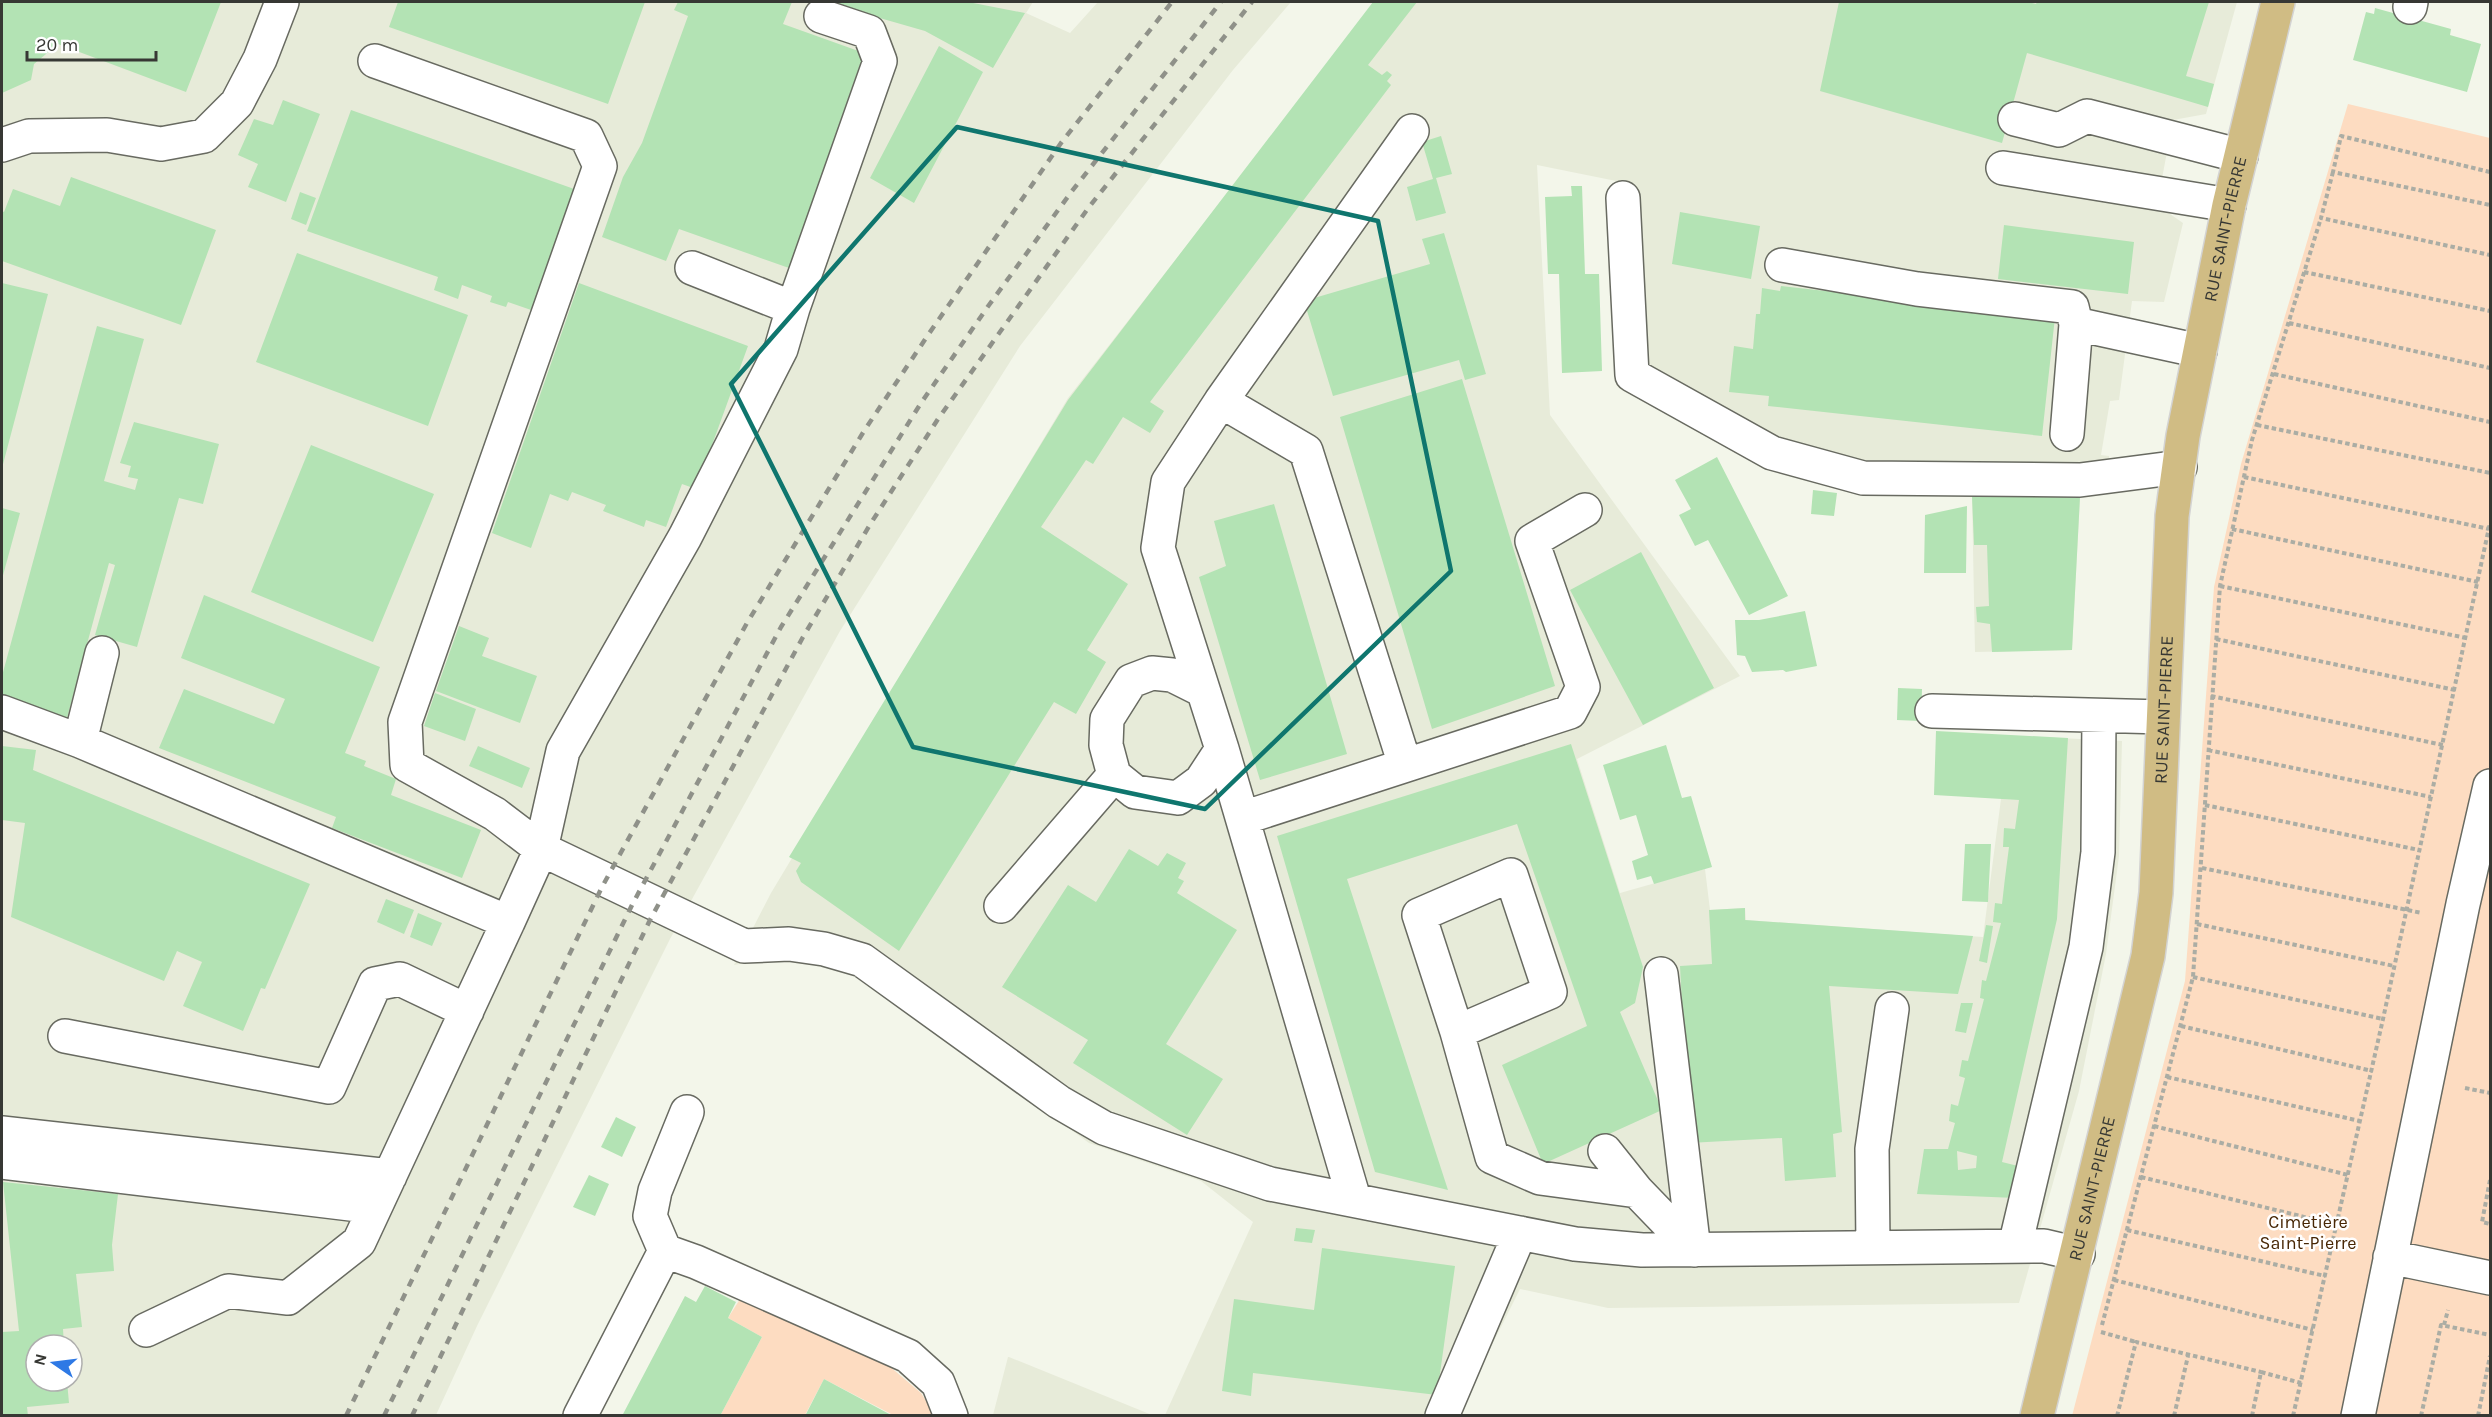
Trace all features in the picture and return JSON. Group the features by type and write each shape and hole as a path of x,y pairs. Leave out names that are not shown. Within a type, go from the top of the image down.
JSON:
{"main road":[{"name":"RUE SAINT-PIERRE","path":"2037,1416 2078,1254 2148,956 2156,893 2172,528 2183,436 2229,205 2278,2"}],"lane":[{"path":"2,145 29,136 107,135 161,144 204,136 237,103 260,59 282,2"},
{"path":"147,1330 228,1291 288,1298 359,1242 541,849 563,751 686,537 781,349 793,308 880,61 869,32 821,16"},
{"path":"375,61 586,136 600,166 405,722 407,765 495,814 541,849 736,944 744,946 789,944 825,949 862,960 1059,1102 1104,1128 1270,1184 1575,1244 1642,1250 2044,1246 2078,1254"},
{"path":"2015,119 2059,130 2088,116 2241,156"},
{"path":"1354,1199 1243,818 1158,548 1168,482 1221,401 1412,131"},
{"path":"2003,168 2229,205"},
{"path":"1623,198 1632,375 1772,453 1863,478 2080,480 2110,474 2180,467"},
{"path":"1782,265 1917,289 2072,307 2076,324 2067,434"},
{"path":"692,268 793,308"},
{"path":"2076,324 2200,351"},
{"path":"1221,401 1306,451 1405,765"},
{"path":"1243,818 1570,712 1583,687 1532,541 1585,510"},
{"path":"80,741 102,652"},
{"path":"1202,690 1172,675 1152,673 1131,681 1107,718 1106,745 1114,775 1135,792 1178,798 1201,781 1222,749"},
{"path":"1932,711 2163,717"},
{"path":"2,712 80,741 508,922"},
{"path":"2015,1246 2086,947 2098,852 2099,716"},
{"path":"1001,906 1114,775"},
{"path":"2358,1416 2390,1257 2471,912 2490,786"},
{"path":"1457,1032 1550,992 1511,875 1419,915 1457,1032 1492,1157 1540,1178 1637,1191"},
{"path":"1661,974 1694,1250"},
{"path":"66,1036 329,1087 375,984 400,979 467,1011"},
{"path":"1873,1247 1872,1149 1892,1009"},
{"path":"687,1112 655,1191 650,1216 665,1251 696,1262 908,1356 938,1383 951,1416"},
{"path":"2,1133 390,1176"},
{"path":"1605,1151 1637,1191 1694,1250"},
{"path":"2,1162 375,1207"},
{"path":"1442,1416 1520,1233"},
{"path":"580,1416 665,1251"},
{"path":"2390,1257 2490,1278"}],"path":[{"path":"2490,172 2341,136 2321,218 2490,255"},
{"path":"2333,172 2490,205"},
{"path":"2304,272 2490,311"},
{"path":"2289,323 2490,368"},
{"path":"2274,374 2490,422"},
{"path":"2257,425 2490,473"},
{"path":"2244,477 2489,529"},
{"path":"2293,1416 2372,1071 2490,524"},
{"path":"2232,529 2478,582"},
{"path":"2220,586 2466,638"},
{"path":"2216,639 2455,690"},
{"path":"2211,696 2443,745"},
{"path":"2208,750 2431,797"},
{"path":"2205,805 2420,850"},
{"path":"2202,868 2406,910 2471,912"},
{"path":"2197,924 2394,966"},
{"path":"2193,977 2383,1019"},
{"path":"2181,1026 2372,1071"},
{"path":"2167,1077 2360,1120"},
{"path":"2154,1126 2348,1175"},
{"path":"2141,1177 2337,1225"},
{"path":"2490,1180 2482,1222 2490,1224"},
{"path":"2127,1230 2325,1276"},
{"path":"2114,1280 2313,1329"},
{"path":"2421,1416 2441,1325 2490,1335"},
{"path":"2101,1332 2301,1383"},
{"path":"2117,1416 2136,1342"},
{"path":"2174,1416 2188,1356"},
{"path":"2478,1416 2490,1356"},
{"path":"2252,1416 2261,1372"}],"highlighted area":[{"path":"957,127 1378,221 1451,571 1205,809 913,747 731,384"}],"shaded area":[{"path":"2,2 1033,2 1026,13 1070,33 1098,2 1291,2 1233,70 1020,346 840,631 670,939 477,1326 436,1415 2,1416"},
{"path":"1376,2 2237,2 2206,114 2173,120 2157,205 2183,223 2164,302 2132,301 2119,400 2110,401 2101,455 2109,456 2110,474 2106,490 2080,497 2072,650 1975,652 1972,496 1859,492 1773,467 1649,405 1636,185 1537,165 1550,415 1740,676 1577,759 1620,893 1705,869 1710,910 1745,908 1746,920 1983,937 2001,799 2036,800 2038,737 2122,741 2119,856 2106,954 2079,1091 2019,1303 1608,1308 1520,1289 1463,1403 1461,1415 1165,1415 1253,1222 1201,1181 1089,1143 869,982 836,968 780,957 734,965 771,893 1068,398"},
{"path":"1009,1357 1152,1415 993,1415"}],"green space":[{"name":"Cimetière Saint-Pierre","path":"2348,104 2490,138 2490,1415 2072,1416 2185,981 2214,587 2241,464"},
{"path":"742,1296 888,1365 921,1393 935,1415 893,1415 824,1379 805,1415 720,1416 762,1337 728,1318"}],"building":[{"path":"2,2 221,2 186,92 58,44 34,64 31,80 2,93"},
{"path":"398,2 645,2 608,104 389,27"},
{"path":"678,2 792,2 783,24 864,53 789,268 679,229 666,261 602,237 623,177 642,143 688,16 674,10"},
{"path":"824,2 968,2 1025,13 993,68 925,31"},
{"path":"1373,2 1417,2 1368,65 1382,75 1387,71 1392,75 1387,81 1391,85 1150,402 1164,411 1150,433 1123,417 1093,464 1086,460 1041,527 1128,584 1087,650 1106,662 1076,714 1054,702 899,951 801,882 796,871 801,863 789,857 1068,400"},
{"path":"1839,2 2028,2 2036,4 2037,2 2209,2 2186,76 2214,84 2208,107 2027,53 2002,143 1820,91"},
{"path":"2375,8 2451,29 2450,35 2481,44 2467,92 2353,60 2366,12 2374,14"},
{"path":"939,46 983,72 914,203 870,178"},
{"path":"283,100 320,114 286,202 248,187 258,164 238,155 254,119 273,125"},
{"path":"351,110 577,190 534,311 508,302 506,307 490,302 492,296 462,285 458,299 434,290 438,277 307,231"},
{"path":"1441,136 1452,174 1436,178 1446,213 1416,221 1407,187 1433,179 1422,142"},
{"path":"71,177 216,230 181,325 2,261 2,211 4,212 13,189 60,206"},
{"path":"1571,186 1582,186 1585,274 1599,274 1602,371 1562,373 1559,274 1548,274 1545,197 1572,196"},
{"path":"300,192 316,198 306,225 291,219"},
{"path":"1680,212 1760,226 1751,279 1672,264"},
{"path":"2004,225 2134,242 2128,294 1998,279"},
{"path":"1444,233 1486,374 1465,380 1459,360 1333,396 1304,301 1430,264 1422,239"},
{"path":"297,253 468,315 428,426 256,362"},
{"path":"2,283 48,294 2,468"},
{"path":"579,283 748,346 696,489 682,484 666,527 646,520 644,527 603,511 606,505 572,492 568,501 550,494 531,548 492,533"},
{"path":"1781,286 2055,317 2042,436 1768,406 1769,396 1729,392 1734,346 1753,349 1756,314 1760,314 1762,288 1780,291"},
{"path":"97,326 144,339 104,481 135,490 138,479 128,477 131,466 120,463 134,422 219,444 203,504 179,498 137,647 95,635 115,565 109,563 67,718 2,697 2,676"},
{"path":"1462,379 1555,686 1432,729 1340,417"},
{"path":"311,445 434,494 373,642 251,592"},
{"path":"1717,457 1788,596 1749,615 1708,540 1695,546 1679,515 1691,509 1675,480"},
{"path":"1813,490 1837,493 1834,516 1811,514"},
{"path":"1972,496 2080,497 2072,650 1992,652 1990,624 1977,622 1976,607 1989,606 1987,545 1974,545"},
{"path":"1274,504 1347,754 1260,780 1199,577 1226,566 1214,521"},
{"path":"1967,506 1966,573 1924,573 1925,515"},
{"path":"2,508 20,513 2,579"},
{"path":"1641,552 1714,688 1643,725 1570,590"},
{"path":"204,595 380,667 345,753 366,761 364,766 396,779 391,795 481,830 462,878 332,828 336,817 159,748 184,689 274,724 285,699 181,658"},
{"path":"1805,611 1817,666 1786,672 1783,670 1752,672 1745,656 1737,655 1735,620 1759,620"},
{"path":"459,626 489,638 482,656 537,676 520,723 436,691"},
{"path":"1898,688 1922,689 1921,721 1897,720"},
{"path":"435,693 476,709 465,741 424,726"},
{"path":"1936,731 2068,738 2057,919 2002,1162 2022,1167 2016,1198 1917,1194 1924,1149 1948,1149 1955,1123 1949,1121 1951,1104 1958,1106 1965,1078 1959,1076 1962,1060 1968,1061 1984,999 1980,998 1982,980 1986,981 2001,923 1993,922 1995,903 2002,904 2009,847 2003,847 2004,828 2015,829 2019,800 1934,795","holes":["1957,1151 1977,1156 1976,1168 1958,1170"]},
{"path":"1571,744 1643,967 1635,1003 1620,1012 1662,1110 1543,1164 1502,1065 1587,1026 1517,824 1347,879 1448,1190 1375,1172 1277,836"},
{"path":"1666,745 1682,798 1691,796 1712,867 1654,884 1651,876 1637,880 1632,861 1648,855 1636,815 1620,820 1603,765"},
{"path":"2,746 36,750 33,770 310,884 265,989 261,988 243,1031 183,1006 202,962 177,951 164,981 11,917 25,823 2,820"},
{"path":"478,746 530,768 522,788 469,766"},
{"path":"1965,844 1991,844 1988,902 1962,901"},
{"path":"1129,849 1158,866 1167,853 1186,863 1178,878 1184,881 1177,893 1237,930 1166,1044 1223,1079 1187,1135 1073,1063 1088,1040 1002,987 1068,885 1096,902"},
{"path":"386,899 414,910 404,934 377,922"},
{"path":"1745,908 1745,920 1973,936 1958,994 1829,986 1842,1132 1833,1134 1836,1177 1785,1181 1782,1138 1689,1143 1680,966 1712,964 1709,910"},
{"path":"418,913 442,923 432,946 410,937"},
{"path":"1986,925 1993,926 1987,963 1979,961"},
{"path":"1961,1003 1973,1003 1966,1033 1955,1031"},
{"path":"616,1117 636,1127 622,1157 601,1147"},
{"path":"589,1175 609,1184 595,1216 573,1207"},
{"path":"3,1182 118,1194 112,1245 114,1271 76,1274 82,1327 63,1329 63,1333 24,1333 24,1393 68,1393 69,1403 27,1407 28,1416 2,1416 2,1332 19,1331"},
{"path":"1296,1228 1315,1230 1312,1243 1294,1241"},
{"path":"1322,1248 1455,1266 1437,1395 1253,1373 1251,1396 1222,1391 1234,1299 1314,1310"},
{"path":"705,1286 736,1302 728,1318 762,1337 720,1416 622,1416 685,1296 696,1302"},
{"path":"824,1379 893,1416 805,1416"}],"railway":[{"path":"346,1416 602,887 747,623 864,431 928,335 1061,143 1172,2"},
{"path":"384,1416 632,905 781,627 921,403 989,305 1072,191 1221,2"},
{"path":"412,1416 650,920 803,637 871,523 938,419 1089,207 1252,2"}]}
